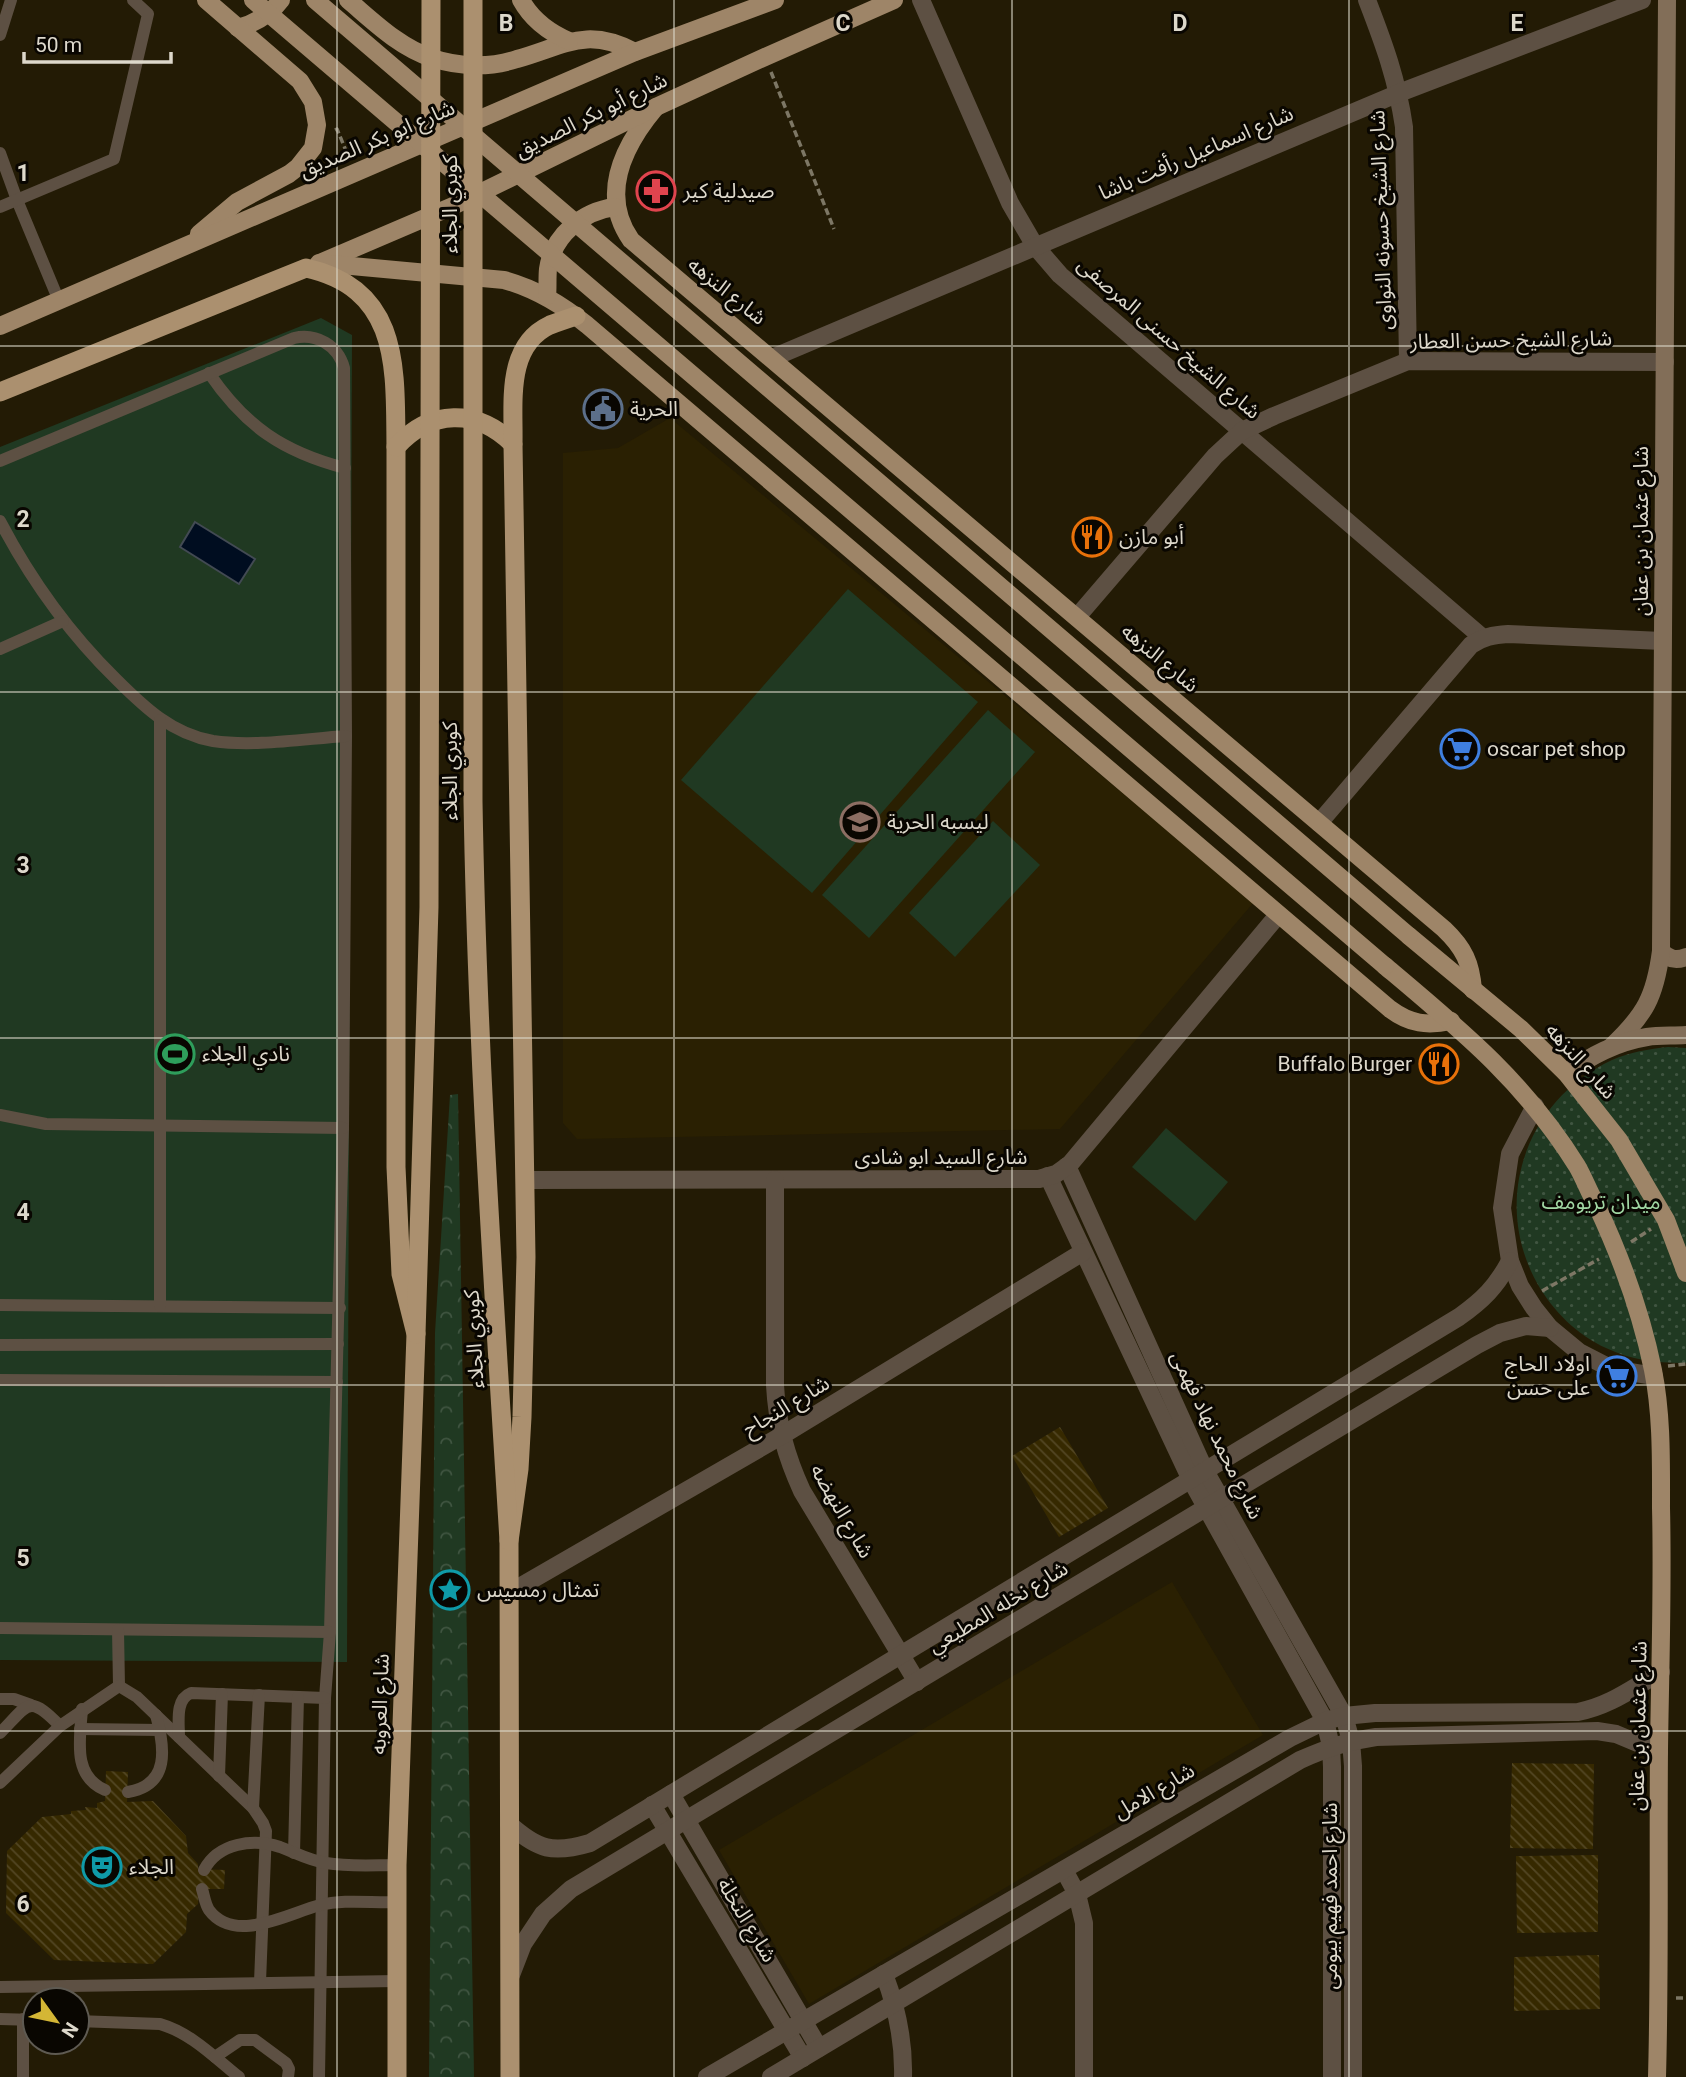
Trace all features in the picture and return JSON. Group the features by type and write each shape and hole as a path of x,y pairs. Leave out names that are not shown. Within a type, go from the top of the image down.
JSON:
{"highway":[{"name":"كوبري الجلاء","path":"416,1334 429,907 431,0"},
{"name":"كوبري الجلاء","path":"473,0 474,905 483,1112 509,1541"},
{"path":"0,393 313,265 357,291 373,307 385,327 394,360 396,447 396,1167 401,1274 416,1334"},
{"path":"510,2077 509,1541 519,1469 526,1282 514,381 519,359 531,340 549,326 576,316"},
{"path":"396,447 405,437 428,423 454,417 480,421 513,444"},
{"name":"شارع العروبه","path":"397,2077 397,1865 416,1334"}],"main road":[{"path":"186,246 237,202 298,167 313,148 317,125 308,91 291,71 206,0"},
{"path":"253,0 1451,1021 1508,1075 1535,1106 1577,1167 1618,1249 1654,1376"},
{"path":"239,28 260,20 281,0"},
{"path":"315,0 1473,990"},
{"path":"348,0 402,44 431,58 452,63 485,65 507,62 569,41 589,38 608,41 635,52"},
{"path":"521,0 538,23 569,41"},
{"name":"شارع ابو بكر الصديق","path":"0,327 635,52 775,0"},
{"name":"شارع أبو بكر الصديق","path":"313,265 463,202 656,107 894,0"},
{"name":"شارع عثمان بن عفان","path":"1611,1047 1631,1028 1647,1005 1657,979 1661,951 1667,0"},
{"path":"547,296 548,269 552,255 566,232 588,214 615,207 616,186 623,163 633,139 656,107"},
{"name":"شارع النزهه","path":"615,207 624,230 639,248 1457,941 1466,956 1473,990 1521,1029 1566,1073 1619,1140 1666,1220 1686,1273"},
{"path":"313,265 496,279 524,286 547,296 576,316 1278,915 1403,1018 1418,1024 1451,1021"},
{"path":"1661,951 1670,958 1686,957"},
{"path":"1566,1073 1587,1058 1611,1047 1648,1037 1686,1035"},
{"name":"شارع عثمان بن عفان","path":"1654,1376 1660,1439 1661,1672 1660,1997 1657,2077"}],"street":[{"name":"شارع الشيخ حسنى المرصفى","path":"921,0 1010,203 1035,246 1060,275 1483,638"},
{"name":"شارع الشيخ حسونه النواوى","path":"1367,0 1391,64 1404,127 1408,361"},
{"name":"شارع اسماعيل رأفت باشا","path":"772,358 1399,93 1642,0"},
{"name":"شارع الشيخ حسن العطار","path":"1077,617 1214,456 1242,431 1274,416 1408,361 1665,362"},
{"path":"1319,823 1471,645 1483,638 1508,634 1662,641"},
{"name":"شارع السيد ابو شادى","path":"526,1180 1031,1180 1048,1177 1068,1166 1278,915"},
{"path":"1535,1106 1510,1154 1502,1208 1510,1261 1520,1286 1550,1328 1579,1352 1612,1368 1654,1376"},
{"name":"شارع محمد نهاد فهمى","path":"1068,1166 1198,1475"},
{"name":"شارع محمد نهاد فهمى","path":"1048,1177 1083,1252 1325,1721"},
{"name":"شارع النهضه","path":"775,1180 775,1385 781,1436 802,1491 917,1682"},
{"name":"شارع النجاح","path":"509,1593 781,1436 1083,1252"},
{"name":"شارع نخله المطيعي","path":"509,1824 526,1839 546,1848 568,1849 590,1843 1459,1317 1480,1302 1498,1283 1510,1261"},
{"name":"شارع نخله المطيعي","path":"510,1979 523,1944 543,1914 571,1889 1477,1345 1500,1333 1526,1326 1550,1328"},
{"name":"شارع محمد نهاد فهمى","path":"1214,1504 1344,1716"},
{"name":"شارع الامل","path":"713,2075 1290,1738 1325,1721 1375,1713 1578,1712 1598,1708 1617,1699 1661,1672"},
{"name":"شارع احمد فهيم بيومى","path":"1344,1716 1353,1766 1353,2077"},
{"name":"شارع احمد فهيم بيومى","path":"1325,1721 1331,1746 1332,2077"},
{"path":"771,2077 1300,1760 1331,1746 1376,1737 1597,1731 1616,1734 1659,1752"},
{"name":"شارع النخلة","path":"671,1794 803,2021 811,2053"},
{"name":"شارع النخلة","path":"652,1805 787,2031 811,2053"},
{"path":"1064,1870 1077,1894 1084,1923 1084,2077"},
{"path":"884,1974 895,2003 904,2048 904,2077"}],"lane":[{"path":"0,35 11,0"},
{"path":"0,207 114,159 148,14 133,0"},
{"path":"0,153 59,301"},
{"path":"0,461 293,338 317,337 337,353 344,368 346,736 343,1128 330,1632 325,1698 319,2077"},
{"path":"209,373 225,397 244,418 267,435 291,450 317,461 345,468"},
{"path":"0,521 28,572 81,644 160,720 184,733 225,742 346,736"},
{"path":"0,649 63,621"},
{"path":"159,1306 160,720"},
{"path":"0,1115 46,1125 343,1128"},
{"path":"0,1305 340,1308"},
{"path":"0,1345 338,1344"},
{"path":"0,1380 337,1382"},
{"path":"0,1628 330,1632"},
{"path":"118,1630 119,1686"},
{"path":"1,1780 60,1726 119,1686"},
{"path":"119,1686 156,1714 253,1808 263,1823 265,1843 260,1982"},
{"path":"179,1737 180,1704 186,1694 325,1698"},
{"path":"219,1776 222,1694"},
{"path":"253,1808 259,1695"},
{"path":"294,1853 298,1697"},
{"path":"0,1699 14,1699 38,1706 60,1726"},
{"path":"0,1733 24,1709 31,1706"},
{"path":"82,1709 79,1749 86,1777 93,1785 105,1790"},
{"path":"128,1792 142,1790 158,1775 161,1765 160,1730 156,1714"},
{"path":"80,1730 160,1730"},
{"path":"204,1870 210,1859 224,1848 265,1843 323,1863 343,1866 397,1865"},
{"path":"202,1889 208,1909 221,1920 238,1925 262,1926 321,1905 397,1902"},
{"path":"0,1987 397,1981"},
{"path":"0,2018 21,2019"},
{"path":"91,2022 160,2024 184,2033 239,2077"},
{"path":"215,2057 240,2040 255,2040 286,2063 289,2068 288,2077"},
{"path":"23,2077 25,2056"}],"path":[{"path":"765,57 834,229"},
{"path":"313,148 337,129 355,173"}],"shaded area":[{"name":"ليسبه الحرية","path":"670,418 1254,902 1060,1129 577,1139 563,1123 563,453 618,448"},
{"path":"1172,1582 1263,1735 809,2004 719,1850"}],"green space":[{"name":"نادي الجلاء","path":"321,318 352,335 347,1662 0,1660 0,447"},
{"path":"848,589 978,702 812,893 681,780"},
{"path":"988,710 1035,752 869,938 822,895"},
{"path":"993,821 1040,865 955,957 909,913"},
{"name":"ميدان تريومف","path":"1668,1047 1686,1048 1686,1363 1634,1358 1595,1343 1576,1329 1550,1303 1537,1283 1523,1251 1517,1219 1518,1187 1525,1155 1538,1126 1558,1100 1582,1078 1612,1060 1640,1051"},
{"path":"458,1094 474,2077 429,2077 435,1333 450,1095"},
{"path":"1166,1128 1228,1182 1195,1221 1132,1167"}],"water":[{"path":"195,522 255,559 239,584 180,547"}],"building":[{"path":"1060,1427 1108,1508 1059,1537 1012,1456"},
{"path":"1512,1763 1594,1764 1593,1849 1510,1848"},
{"name":"الجلاء","path":"106,1771 128,1772 127,1802 153,1801 186,1836 188,1853 198,1864 198,1869 225,1870 224,1889 199,1889 198,1904 187,1914 186,1932 153,1964 54,1960 6,1913 7,1851 42,1817 71,1814 71,1811 86,1810 85,1807 97,1808 97,1803 105,1801"},
{"path":"1598,1855 1598,1932 1517,1933 1516,1856"},
{"path":"1599,1955 1600,2009 1514,2011 1514,1957"}],"place":[{"name":"صيدلية كير","path":"656,191"},
{"name":"الحرية","path":"603,409"},
{"name":"أبو مازن","path":"1092,537"},
{"name":"oscar pet shop","path":"1460,749"},
{"name":"ليسبه الحرية","path":"860,822"},
{"name":"نادي الجلاء","path":"175,1054"},
{"name":"Buffalo Burger","path":"1439,1064"},
{"name":"اولاد الحاج على حسن","path":"1617,1376"},
{"name":"تمثال رمسيس","path":"450,1590"},
{"name":"الجلاء","path":"102,1867"}]}
